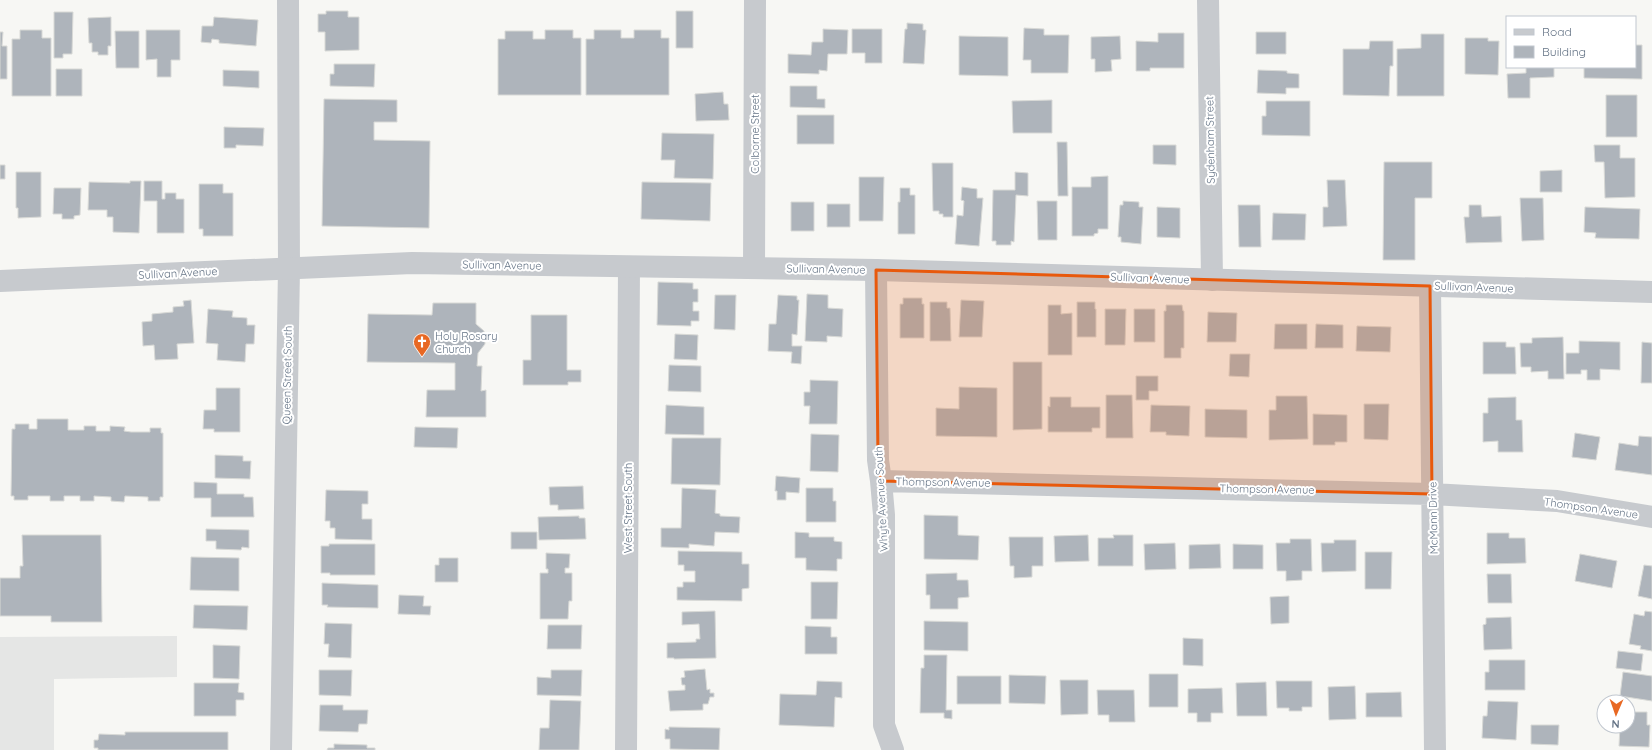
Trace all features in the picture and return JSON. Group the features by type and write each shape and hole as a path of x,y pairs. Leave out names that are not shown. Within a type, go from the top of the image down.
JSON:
{"street":[{"name":"Queen Street South","path":"281,750 289,268 288,0"},
{"name":"Colborne Street","path":"754,268 755,0"},
{"name":"Sydenham Street","path":"1208,0 1212,280"},
{"name":"Sullivan Avenue","path":"0,281 412,263 876,270 1652,292"},
{"name":"West Street South","path":"626,750 629,266"},
{"name":"Whyte Avenue South","path":"876,270 878,460 884,515 884,725 893,750"},
{"name":"McMann Drive","path":"1430,286 1435,750"},
{"name":"Thompson Avenue","path":"881,481 1432,494 1557,501 1652,517"}],"highlighted area":[{"path":"876,270 1430,286 1432,494 881,481 878,460"}],"shaded area":[{"path":"177,636 177,677 54,679 54,750 0,750 0,637"}],"building":[{"path":"326,11 348,11 348,17 359,17 359,50 325,51 325,32 318,32 318,14 326,14"},
{"path":"676,11 693,11 693,48 676,48"},
{"path":"54,12 73,12 72,54 63,54 63,58 54,58"},
{"path":"111,17 111,46 108,46 108,55 98,55 98,52 92,52 92,43 89,43 88,18"},
{"path":"214,17 258,20 256,46 219,43 219,40 212,39 211,43 201,42 202,26 213,26"},
{"path":"907,23 923,24 923,30 926,30 924,64 903,63 905,29 907,29"},
{"path":"1024,28 1044,29 1044,35 1069,35 1068,73 1031,73 1031,60 1023,60"},
{"path":"823,29 848,30 847,54 828,54 827,71 819,70 819,74 788,73 788,54 811,55 812,42 823,42"},
{"path":"852,29 882,29 882,63 865,63 865,53 852,53"},
{"path":"20,30 42,30 42,38 51,38 51,96 12,96 12,39 20,39"},
{"path":"146,30 180,30 180,60 171,60 171,77 157,77 157,59 146,60"},
{"path":"545,30 573,30 573,38 581,38 581,95 498,95 498,39 505,39 505,31 533,31 533,39 545,39"},
{"path":"594,30 621,30 621,38 634,38 634,30 661,30 661,38 669,38 669,95 586,95 586,39 594,39"},
{"path":"115,31 139,31 139,68 116,68"},
{"path":"0,32 3,32 2,46 7,46 7,79 0,79"},
{"path":"1256,32 1286,32 1286,54 1256,54"},
{"path":"1158,33 1184,33 1184,68 1150,68 1150,71 1136,71 1136,41 1158,42"},
{"path":"1421,34 1444,34 1444,96 1397,96 1397,49 1421,48"},
{"path":"959,36 1008,37 1008,76 959,75"},
{"path":"1120,36 1121,59 1111,60 1112,71 1095,72 1095,59 1091,59 1091,37"},
{"path":"1465,38 1488,38 1488,41 1499,41 1498,75 1465,74"},
{"path":"1370,41 1393,41 1393,66 1390,66 1389,96 1343,95 1343,49 1369,49"},
{"path":"1636,45 1642,45 1642,79 1584,78 1584,68 1636,68"},
{"path":"334,64 375,64 374,87 330,86 330,74 334,74"},
{"path":"1526,68 1554,68 1554,77 1530,78 1530,98 1508,98 1507,74 1526,73"},
{"path":"56,69 82,69 82,96 56,96"},
{"path":"223,70 259,71 259,88 223,86"},
{"path":"1258,70 1287,71 1287,73 1299,74 1299,88 1286,88 1286,94 1257,93"},
{"path":"790,86 817,86 817,99 825,99 825,108 790,107"},
{"path":"723,92 724,104 728,104 729,120 696,121 695,94"},
{"path":"1606,95 1637,95 1637,137 1606,137"},
{"path":"324,99 397,100 397,122 374,122 374,140 430,141 429,228 322,226"},
{"path":"1052,100 1052,133 1013,133 1012,101"},
{"path":"1266,101 1310,101 1310,136 1262,135 1262,116 1266,116"},
{"path":"797,115 834,115 834,144 797,144"},
{"path":"224,127 264,128 263,146 236,145 236,148 224,148"},
{"path":"662,133 714,134 713,179 674,178 675,160 661,160"},
{"path":"1057,142 1067,142 1068,196 1058,196"},
{"path":"1153,145 1176,145 1176,165 1153,164"},
{"path":"1594,145 1620,145 1620,158 1635,158 1635,197 1605,198 1604,162 1595,162"},
{"path":"1384,162 1432,162 1432,198 1415,198 1415,260 1383,260"},
{"path":"932,163 953,163 953,217 943,217 943,214 939,214 939,211 933,211"},
{"path":"0,165 5,165 5,179 0,179"},
{"path":"1562,170 1562,192 1540,192 1540,171"},
{"path":"16,172 41,172 41,217 18,218 18,208 16,208"},
{"path":"1015,172 1028,173 1028,196 1016,195 1014,242 1011,241 1011,245 996,245 996,241 992,241 993,190 1015,190"},
{"path":"1108,176 1108,229 1098,229 1098,233 1094,234 1094,236 1072,236 1072,187 1091,187 1091,177"},
{"path":"859,177 884,177 883,221 859,221"},
{"path":"1327,180 1345,180 1347,226 1323,227 1323,207 1328,207"},
{"path":"130,181 141,181 139,233 113,232 113,217 107,217 107,210 88,210 89,182 130,183"},
{"path":"144,181 162,181 162,199 165,199 165,193 176,193 176,199 184,199 184,233 157,233 157,201 144,201"},
{"path":"642,182 711,183 710,221 641,219"},
{"path":"199,184 223,184 223,193 233,193 233,236 203,236 203,229 199,229"},
{"path":"962,187 977,189 977,198 983,198 979,246 955,244 957,215 963,216 964,201 961,200"},
{"path":"54,188 81,188 80,215 74,216 74,219 62,219 62,214 53,214"},
{"path":"900,188 910,188 910,195 915,195 915,234 898,234 898,202 900,202"},
{"path":"1520,198 1543,198 1544,240 1522,241"},
{"path":"1037,201 1057,201 1057,240 1038,240"},
{"path":"1123,201 1139,202 1139,207 1143,207 1141,244 1121,242 1121,237 1118,237 1120,205 1123,205"},
{"path":"791,202 814,202 814,231 791,231"},
{"path":"827,204 850,204 850,227 827,227"},
{"path":"1238,205 1260,205 1261,247 1239,247"},
{"path":"1469,205 1481,205 1482,217 1501,216 1502,242 1466,243 1464,217 1469,217"},
{"path":"1157,207 1180,208 1180,238 1157,237"},
{"path":"1585,207 1640,209 1639,239 1595,238 1596,233 1584,232"},
{"path":"1273,213 1306,214 1305,240 1272,240"},
{"path":"658,282 693,283 693,289 698,289 698,302 693,302 693,311 699,311 699,321 691,321 691,326 657,325"},
{"path":"807,294 828,295 828,308 843,309 842,337 827,336 827,342 805,341"},
{"path":"715,295 736,295 735,330 714,329"},
{"path":"778,295 797,296 797,300 799,300 797,335 792,334 792,346 802,346 801,364 791,363 792,352 768,351 769,324 776,324"},
{"path":"903,298 922,298 922,304 924,304 924,338 900,338 900,304 903,304"},
{"path":"191,300 194,343 177,344 178,359 155,360 154,345 143,346 142,322 152,321 152,314 173,312 173,307 184,306 183,301"},
{"path":"961,300 984,301 982,337 959,337"},
{"path":"930,302 947,302 947,308 950,308 951,341 930,341"},
{"path":"1077,302 1095,302 1096,337 1077,337"},
{"name":"Holy Rosary Church","path":"433,303 476,303 476,324 484,331 485,344 478,353 477,366 482,366 481,391 486,390 486,417 426,417 427,390 455,390 455,363 367,362 368,314 432,315"},
{"path":"1048,305 1061,305 1061,314 1072,313 1072,355 1048,355"},
{"path":"1166,305 1182,305 1184,311 1184,348 1181,348 1181,358 1164,358 1164,311 1166,311"},
{"path":"208,309 233,311 232,317 247,318 247,325 255,325 254,344 246,344 245,362 217,360 218,344 206,343"},
{"path":"1105,309 1126,309 1125,345 1105,345"},
{"path":"1134,309 1155,309 1155,342 1134,342"},
{"path":"1208,312 1237,313 1236,342 1207,342"},
{"path":"531,315 567,315 567,370 581,370 581,382 568,382 568,385 523,385 523,360 531,360"},
{"path":"1275,324 1307,324 1307,349 1274,349"},
{"path":"1316,324 1343,325 1343,348 1315,348"},
{"path":"1357,326 1391,327 1390,352 1356,351"},
{"path":"675,334 698,335 697,360 674,359"},
{"path":"1563,337 1564,379 1548,379 1548,371 1531,372 1531,367 1521,367 1520,343 1532,343 1532,338"},
{"path":"1579,341 1620,342 1620,370 1600,369 1600,380 1587,380 1587,370 1581,370 1581,374 1566,374 1566,353 1579,353"},
{"path":"1483,342 1506,342 1506,347 1515,347 1516,374 1483,374"},
{"path":"1642,342 1652,343 1652,383 1641,383"},
{"path":"1230,354 1250,354 1249,377 1229,376"},
{"path":"1013,362 1042,362 1042,429 1013,430"},
{"path":"669,365 701,366 701,392 668,391"},
{"path":"1136,376 1158,376 1158,391 1149,391 1149,400 1136,400"},
{"path":"810,380 838,381 837,424 809,424 810,406 804,406 804,392 810,392"},
{"path":"959,387 997,388 997,437 936,436 936,408 959,409"},
{"path":"216,388 240,388 240,432 214,432 214,429 203,429 204,410 216,410"},
{"path":"1106,395 1132,395 1133,438 1106,438"},
{"path":"1276,396 1307,396 1308,439 1269,440 1269,410 1276,410"},
{"path":"1050,397 1071,397 1071,407 1100,407 1100,428 1092,428 1092,432 1048,432 1048,406 1050,407"},
{"path":"1516,397 1516,420 1522,420 1523,452 1498,452 1498,441 1483,442 1483,413 1488,413 1488,398"},
{"path":"1364,404 1389,404 1388,440 1364,439"},
{"path":"666,405 704,407 704,435 665,434"},
{"path":"1151,405 1190,406 1189,436 1166,435 1166,432 1150,432"},
{"path":"1205,409 1247,410 1247,438 1205,437"},
{"path":"1313,414 1347,415 1347,442 1335,442 1335,445 1313,445"},
{"path":"37,419 68,419 68,430 84,430 84,426 96,426 96,431 110,431 110,426 125,427 124,431 150,432 150,428 161,428 161,433 163,433 163,497 160,497 160,501 148,501 148,497 125,496 124,502 111,501 111,497 94,496 94,501 80,501 80,496 64,496 64,501 50,501 50,496 28,496 28,500 14,500 14,496 11,496 12,429 15,429 15,424 29,424 29,429 37,429"},
{"path":"415,427 458,428 457,448 414,447"},
{"path":"1575,433 1600,437 1596,460 1572,457"},
{"path":"811,434 839,435 838,472 810,471"},
{"path":"1639,436 1652,437 1652,475 1615,470 1619,443 1638,446"},
{"path":"672,438 721,438 720,485 671,484"},
{"path":"215,455 243,456 243,461 251,461 250,479 215,478"},
{"path":"776,476 800,478 799,493 786,492 786,500 777,500 777,491 775,491"},
{"path":"194,482 217,483 217,494 244,494 244,497 253,497 254,517 211,517 211,498 194,498"},
{"path":"583,486 584,509 558,510 558,505 550,505 549,487"},
{"path":"682,488 716,490 715,513 720,514 720,516 740,517 739,533 715,532 714,546 689,544 689,548 661,547 661,528 681,528"},
{"path":"806,488 833,488 833,501 836,501 836,522 806,522"},
{"path":"326,490 368,491 368,504 362,504 362,519 372,519 372,540 335,539 335,528 330,528 330,521 325,521"},
{"path":"924,515 958,516 958,535 979,536 978,560 924,559"},
{"path":"579,516 579,518 585,518 586,539 539,540 538,517"},
{"path":"206,529 249,530 249,548 242,547 241,550 216,549 216,541 206,541"},
{"path":"511,532 537,532 537,549 511,549"},
{"path":"795,532 809,533 809,537 834,537 834,541 842,542 842,559 837,559 837,571 806,570 806,558 795,558"},
{"path":"1487,533 1509,533 1509,538 1525,538 1526,563 1487,564"},
{"path":"22,535 101,535 102,622 51,622 51,616 0,616 0,578 20,578 20,566 23,566"},
{"path":"1088,535 1089,561 1055,562 1054,536"},
{"path":"1113,535 1133,535 1133,566 1098,566 1098,538 1114,538"},
{"path":"1009,537 1043,537 1043,566 1032,566 1032,577 1014,578 1014,566 1010,566"},
{"path":"1290,539 1311,539 1312,571 1302,571 1302,580 1286,581 1286,571 1277,571 1276,543 1290,543"},
{"path":"1334,540 1356,540 1356,571 1322,572 1321,543 1334,543"},
{"path":"1175,543 1176,569 1145,570 1144,544"},
{"path":"329,544 375,544 375,575 330,575 330,573 321,573 321,546 329,546"},
{"path":"1220,544 1221,568 1189,569 1189,545"},
{"path":"1233,544 1263,545 1263,569 1233,569"},
{"path":"678,551 742,552 742,564 749,564 749,588 742,589 742,601 677,600 677,587 683,587 683,582 695,582 695,571 684,571 684,565 678,565"},
{"path":"1365,552 1392,552 1391,589 1365,589"},
{"path":"546,553 570,554 569,568 565,568 565,573 572,573 572,601 569,601 568,619 540,619 540,573 548,573 548,569 546,569"},
{"path":"1580,554 1617,561 1612,588 1575,581"},
{"path":"191,557 239,558 239,591 190,590"},
{"path":"439,558 458,558 458,582 435,582 435,565 439,565"},
{"path":"1644,565 1652,566 1652,599 1638,596"},
{"path":"957,573 957,580 968,580 969,597 958,598 958,609 930,609 930,595 926,595 926,574"},
{"path":"1487,574 1511,574 1512,603 1488,603"},
{"path":"811,582 838,582 837,619 811,619"},
{"path":"322,583 378,585 378,608 327,607 328,605 322,605"},
{"path":"399,595 424,596 423,606 431,606 430,615 398,614"},
{"path":"1289,596 1289,623 1271,624 1270,597"},
{"path":"194,605 248,606 247,630 193,628"},
{"path":"715,611 716,658 667,658 667,643 696,642 696,639 700,639 699,624 682,625 682,612"},
{"path":"1645,611 1652,612 1652,651 1640,649 1641,646 1629,644 1634,614 1644,616"},
{"path":"1511,617 1512,649 1484,650 1483,625 1486,624 1486,618"},
{"path":"924,621 968,622 968,651 924,650"},
{"path":"325,623 352,624 351,658 328,657 329,644 324,644"},
{"path":"548,625 582,625 581,649 547,649"},
{"path":"805,626 831,627 831,637 837,637 837,654 805,654"},
{"path":"1183,638 1203,639 1203,666 1183,665"},
{"path":"213,645 240,646 239,679 213,678"},
{"path":"1618,651 1643,654 1641,671 1616,668"},
{"path":"924,655 947,655 946,710 952,710 952,719 944,718 944,713 920,713 921,668 924,668"},
{"path":"1489,660 1525,660 1525,690 1485,690 1485,672 1489,672"},
{"path":"705,669 707,690 710,689 710,693 714,693 714,697 710,697 708,704 703,704 703,710 670,711 668,691 685,690 685,685 682,685 681,678 685,677 684,671"},
{"path":"319,670 352,670 351,696 319,695"},
{"path":"551,670 582,670 581,696 537,695 537,677 551,678"},
{"path":"1623,672 1652,676 1652,701 1636,698 1636,694 1620,694"},
{"path":"1149,674 1178,674 1178,707 1149,707"},
{"path":"1009,675 1046,676 1045,704 1009,703"},
{"path":"957,676 1001,676 1001,704 957,704"},
{"path":"1060,680 1088,680 1088,714 1061,715"},
{"path":"817,681 842,682 842,698 835,697 834,727 779,725 780,694 816,695"},
{"path":"1276,681 1312,681 1312,707 1302,707 1302,711 1289,711 1289,708 1277,708"},
{"path":"1266,682 1267,716 1237,716 1236,683"},
{"path":"194,683 239,683 238,692 244,693 244,700 236,700 236,716 194,716"},
{"path":"1355,686 1356,719 1329,720 1328,687"},
{"path":"1222,688 1223,713 1211,713 1211,722 1197,722 1197,713 1188,713 1188,689"},
{"path":"1097,690 1134,690 1135,722 1109,722 1109,715 1098,715"},
{"path":"1401,692 1402,717 1366,717 1366,693"},
{"path":"550,700 581,701 579,750 539,750 540,728 549,728"},
{"path":"1488,701 1518,702 1516,740 1482,738 1483,716 1487,716"},
{"path":"320,705 343,705 343,710 368,710 367,724 359,724 358,732 319,731"},
{"path":"1636,712 1647,712 1647,725 1650,725 1649,747 1619,746 1620,734 1636,734"},
{"path":"1531,725 1559,725 1558,745 1531,744"},
{"path":"669,727 720,728 719,750 670,749 670,739 665,739 665,729 669,730"},
{"path":"125,732 228,732 228,750 98,750 98,748 94,748 94,740 98,740 99,734 125,735"},
{"path":"334,744 367,745 367,748 375,748 375,750 327,750 328,748 334,748"}],"place":[{"name":"Holy Rosary Church","path":"422,357"}]}
